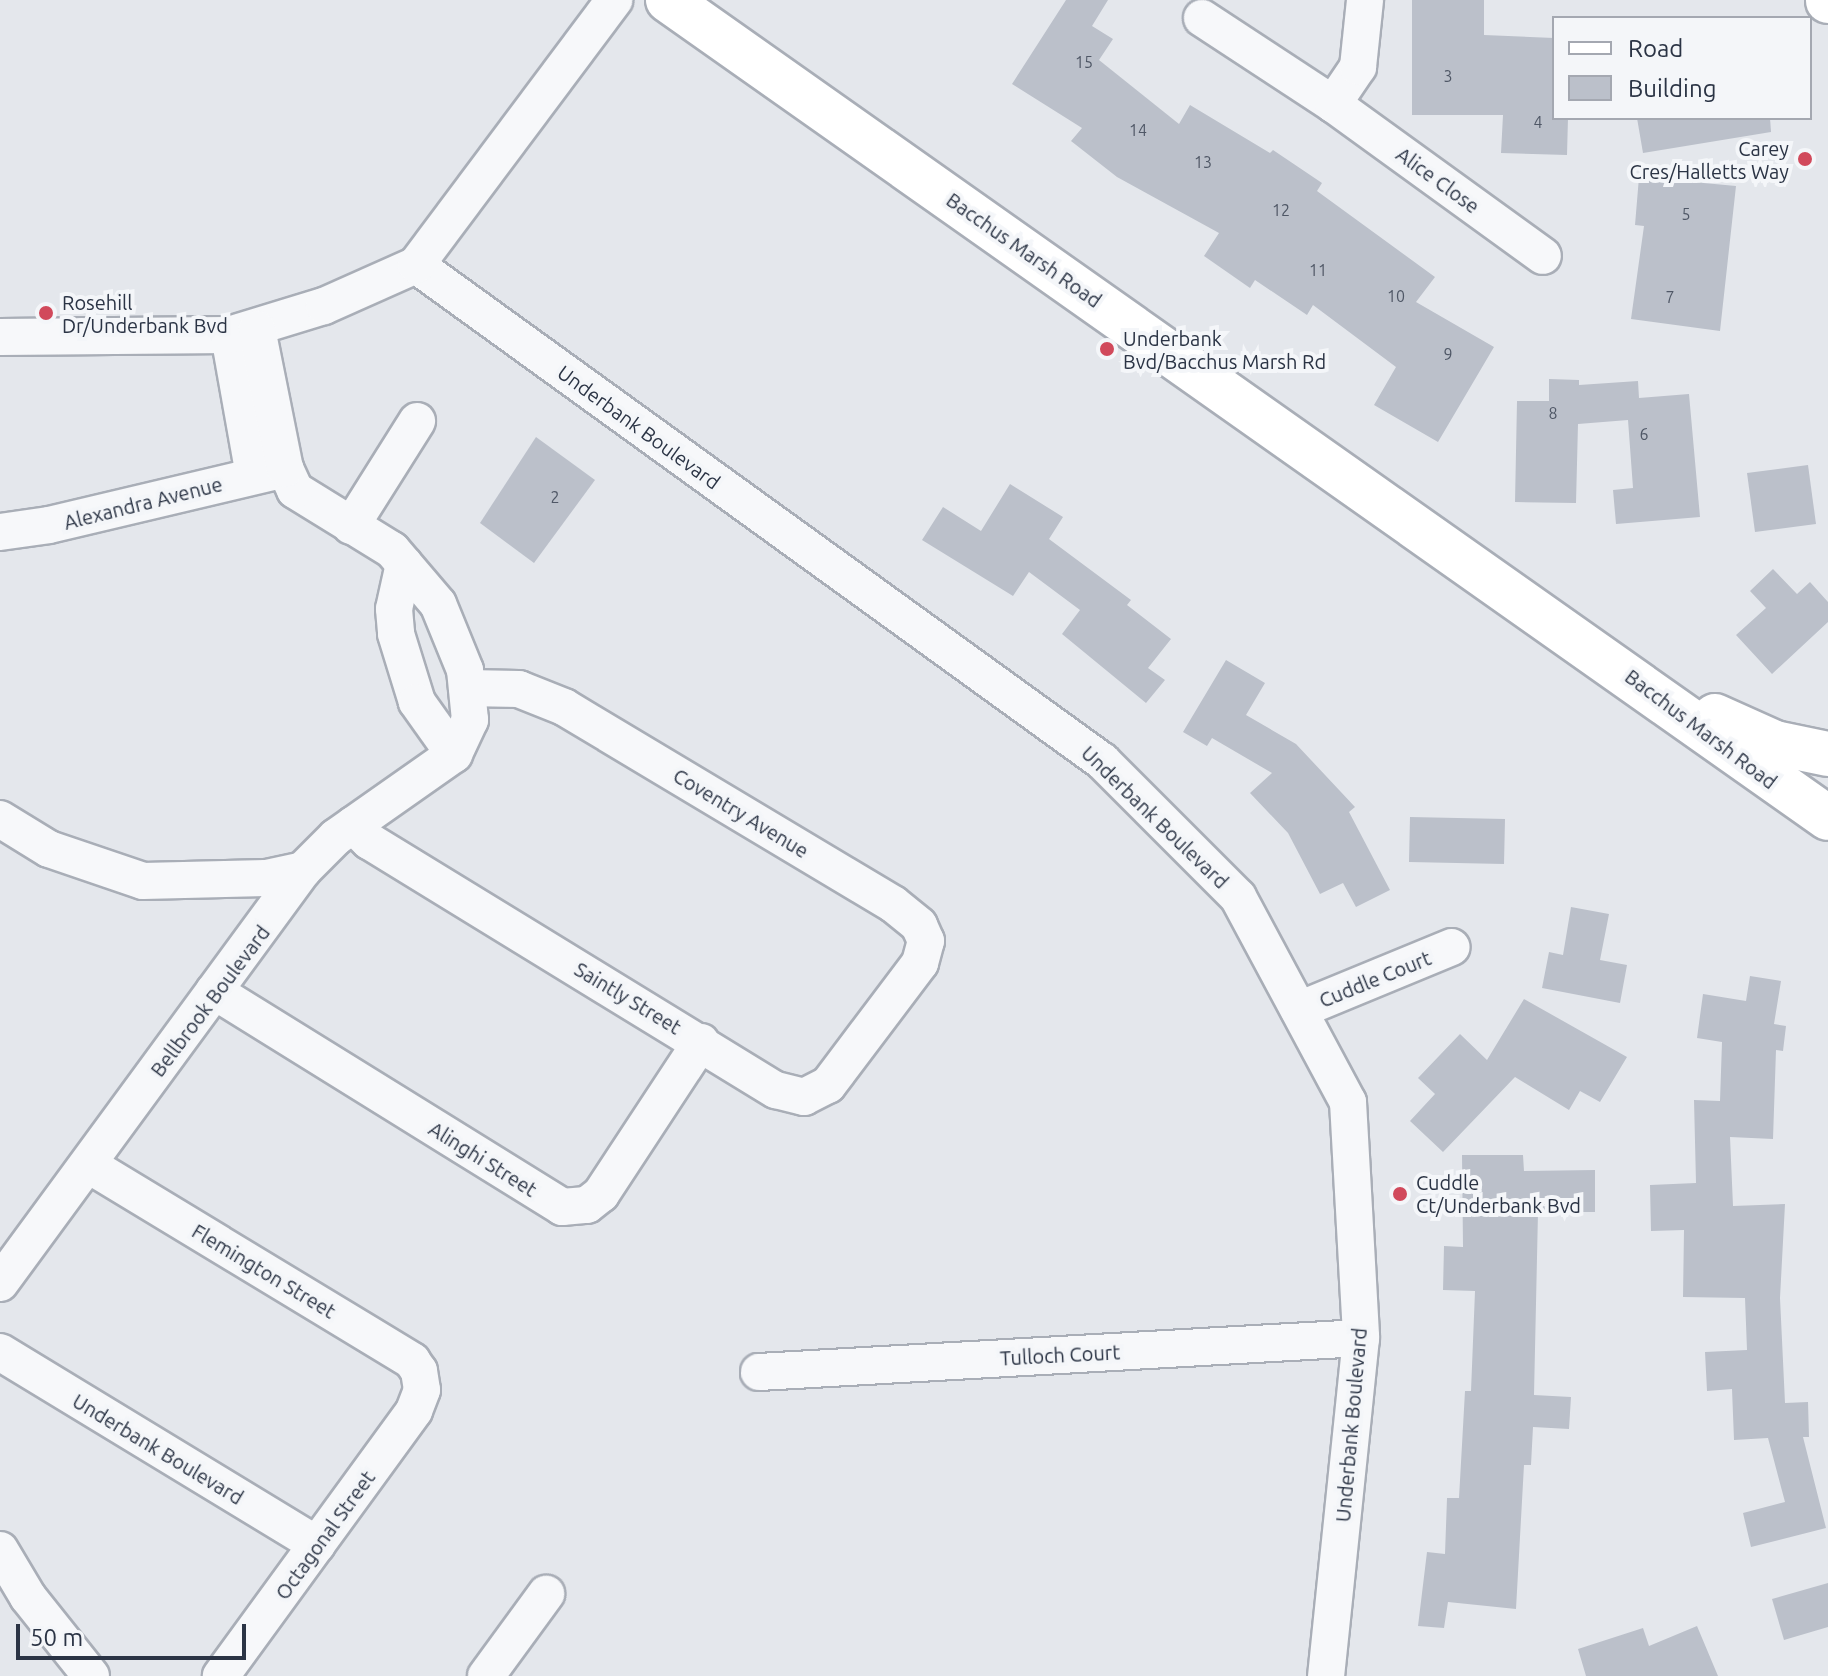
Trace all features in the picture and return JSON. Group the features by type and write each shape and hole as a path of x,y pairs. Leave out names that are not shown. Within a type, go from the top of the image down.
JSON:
{"main road":[{"name":"Bacchus Marsh Road","path":"668,0 1577,637 1828,818"},
{"name":"Bacchus Marsh Road","path":"1577,637 1738,729 1775,743 1828,754"}],"street":[{"path":"0,337 243,332 416,265 614,0"},
{"path":"1333,104 1358,67 1365,0"},
{"name":"Alice Close","path":"1202,18 1333,104 1543,256"},
{"name":"Underbank Boulevard","path":"416,265 1102,761 1238,897 1348,1102 1361,1338 1326,1676"},
{"path":"243,332 269,472 404,564 438,604 465,670 467,688 470,720 454,754 417,702 396,634 394,609 404,564"},
{"path":"351,526 417,421"},
{"name":"Alexandra Avenue","path":"0,532 123,509 269,472"},
{"name":"Coventry Avenue","path":"467,688 519,689 564,707 893,904 919,925 926,941 920,963 888,1010"},
{"name":"Bellbrook Boulevard","path":"0,1283 12,1241 89,1165 303,870 353,825 454,754"},
{"path":"0,819 49,849 143,881 266,878 303,870"},
{"name":"Saintly Street","path":"353,825 369,841 776,1090 804,1097 828,1085 888,1010"},
{"name":"Cuddle Court","path":"1299,1010 1452,947"},
{"name":"Alinghi Street","path":"214,991 562,1207 587,1205 601,1194 701,1042"},
{"name":"Flemington Street","path":"89,1165 412,1361 422,1390"},
{"name":"Tulloch Court","path":"759,1372 1361,1338"},
{"name":"Underbank Boulevard","path":"0,1352 317,1545"},
{"name":"Octagonal Street","path":"221,1676 414,1411 422,1390"},
{"path":"0,1550 14,1602 91,1676"},
{"path":"486,1676 546,1594"}],"building":[{"path":"1066,0 1108,0 1092,26 1113,39 1099,60 1179,124 1190,105 1270,153 1273,150 1322,183 1317,191 1435,277 1416,302 1494,347 1438,442 1374,405 1396,367 1313,305 1307,315 1255,280 1250,288 1204,256 1219,233 1117,177 1071,141 1082,128 1012,84"},
{"path":"1412,0 1484,0 1484,35 1552,38 1552,120 1568,120 1567,155 1501,153 1503,115 1412,115"},
{"path":"1637,120 1770,120 1771,132 1643,153"},
{"path":"1639,177 1736,186 1720,331 1631,319 1644,226 1635,225"},
{"path":"1549,379 1579,380 1579,385 1638,381 1639,398 1689,394 1700,517 1616,524 1613,490 1633,488 1628,420 1578,424 1576,503 1515,502 1517,401 1549,401"},
{"path":"536,437 595,480 534,563 480,523"},
{"path":"1808,465 1816,524 1755,532 1747,473"},
{"path":"1010,484 1063,517 1049,539 1131,600 1127,605 1171,639 1148,668 1165,680 1146,703 1062,634 1080,610 1029,572 1013,596 922,540 943,507 981,531"},
{"path":"1773,569 1797,594 1810,582 1828,602 1828,622 1772,674 1736,635 1766,608 1750,591"},
{"path":"1226,660 1265,683 1246,715 1296,744 1355,807 1349,812 1390,890 1356,907 1343,883 1320,894 1288,833 1250,793 1272,773 1212,738 1207,746 1183,732"},
{"path":"1410,817 1505,819 1504,864 1409,862"},
{"path":"1571,907 1609,914 1600,960 1627,965 1620,1003 1542,988 1549,952 1563,955"},
{"path":"1750,976 1781,981 1774,1024 1786,1026 1783,1051 1776,1050 1773,1139 1730,1137 1733,1206 1785,1204 1780,1298 1785,1403 1808,1402 1809,1437 1803,1437 1826,1528 1751,1547 1743,1513 1785,1502 1768,1438 1734,1440 1732,1389 1707,1391 1705,1352 1747,1350 1745,1298 1683,1297 1684,1230 1651,1231 1650,1185 1696,1183 1694,1100 1720,1101 1722,1042 1697,1038 1703,994 1746,1001"},
{"path":"1524,999 1627,1057 1600,1102 1580,1091 1569,1110 1515,1077 1443,1152 1410,1121 1435,1094 1418,1078 1460,1034 1487,1060"},
{"path":"1462,1155 1523,1155 1524,1171 1595,1170 1595,1212 1538,1212 1534,1395 1571,1397 1569,1429 1533,1427 1531,1465 1524,1465 1516,1609 1448,1602 1444,1628 1418,1626 1427,1552 1445,1554 1447,1498 1459,1498 1465,1391 1471,1391 1475,1291 1443,1290 1444,1246 1463,1247"},
{"path":"1828,1583 1828,1627 1784,1640 1772,1599"},
{"path":"1697,1626 1718,1676 1586,1676 1578,1649 1643,1628 1649,1646"}],"place":[{"name":"Carey Cres/Halletts Way","path":"1805,159"},
{"name":"Rosehill Dr/Underbank Bvd","path":"46,313"},
{"name":"Underbank Bvd/Bacchus Marsh Rd","path":"1107,349"},
{"name":"Cuddle Ct/Underbank Bvd","path":"1400,1194"}]}
